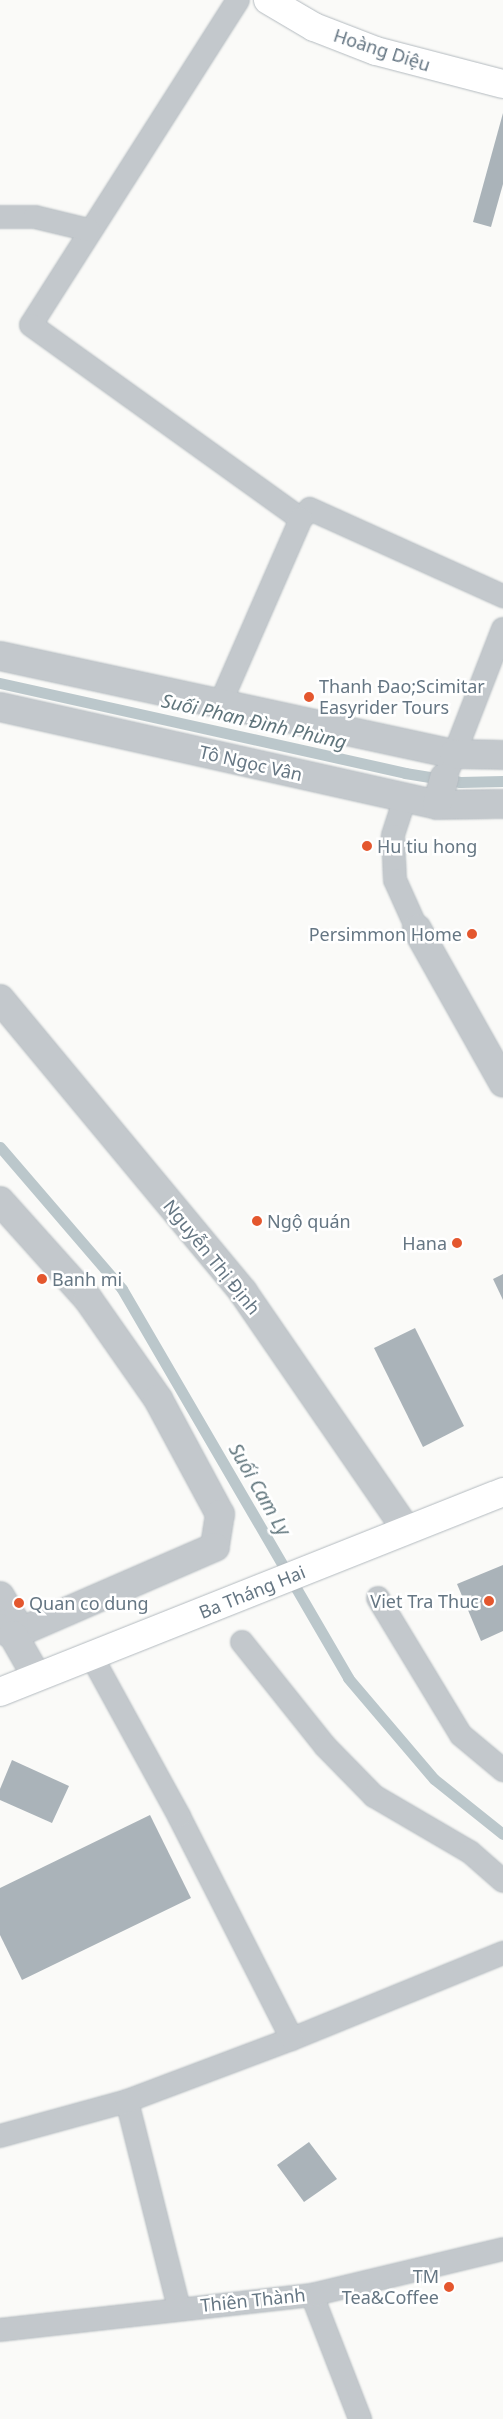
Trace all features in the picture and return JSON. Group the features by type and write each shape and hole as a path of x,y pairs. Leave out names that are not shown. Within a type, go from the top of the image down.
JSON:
{"main road":[{"name":"Hoàng Diệu","path":"268,0 314,27 376,52 503,84"},
{"name":"Ba Tháng Hai","path":"0,1692 237,1599 354,1549 503,1492"}],"street":[{"name":"Tô Ngọc Vân","path":"0,656 220,704 503,804"},
{"name":"Tô Ngọc Vân","path":"0,707 405,798 443,784 503,755"},
{"path":"417,929 503,1082"},
{"name":"Nguyễn Thị Định","path":"0,999 243,1292 406,1530"},
{"path":"0,1201 88,1299 158,1400 220,1514 215,1547 7,1632"},
{"path":"0,1596 14,1620 7,1632"},
{"path":"7,1632 37,1677"}],"lane":[{"path":"238,0 89,230 31,324 301,519"},
{"path":"0,217 35,217 89,230"},
{"path":"220,704 301,519 310,509 503,596"},
{"path":"443,784 503,629"},
{"path":"405,798 393,836 395,880 417,929"},
{"path":"378,1598 461,1735 503,1770"},
{"path":"242,1642 325,1746 374,1796 470,1852 503,1881"},
{"path":"91,1655 179,1816 292,2039"},
{"path":"0,2136 127,2101 292,2039 503,1953"},
{"path":"127,2101 179,2308"},
{"name":"Thiên Thành","path":"0,2330 179,2308 312,2295 503,2249"},
{"path":"312,2295 360,2419"}],"building":[{"path":"503,113 503,184 491,227 473,222"},
{"path":"503,1274 503,1300 493,1279"},
{"path":"415,1328 464,1426 423,1447 374,1348"},
{"path":"503,1565 503,1631 481,1641 457,1584"},
{"path":"12,1760 69,1786 52,1823 0,1800 0,1789"},
{"path":"150,1815 191,1898 22,1980 0,1935 0,1888"},
{"path":"309,2142 337,2179 304,2202 277,2165"}],"waterway":[{"name":"Suối Phan Đình Phùng","path":"0,683 405,773 460,782 503,781"},
{"name":"Suối Cam Ly","path":"0,1147 122,1289 348,1678 434,1779 503,1834"}],"place":[{"name":"Thanh Đao;Scimitar Easyrider Tours","path":"309,697"},
{"name":"Hu tiu hong","path":"367,846"},
{"name":"Persimmon Home","path":"472,934"},
{"name":"Ngộ quán","path":"257,1221"},
{"name":"Hana","path":"457,1243"},
{"name":"Banh mi","path":"42,1279"},
{"name":"Viet Tra Thuc","path":"489,1601"},
{"name":"Quan co dung","path":"19,1603"},
{"name":"TM Tea&Coffee","path":"449,2287"}]}
